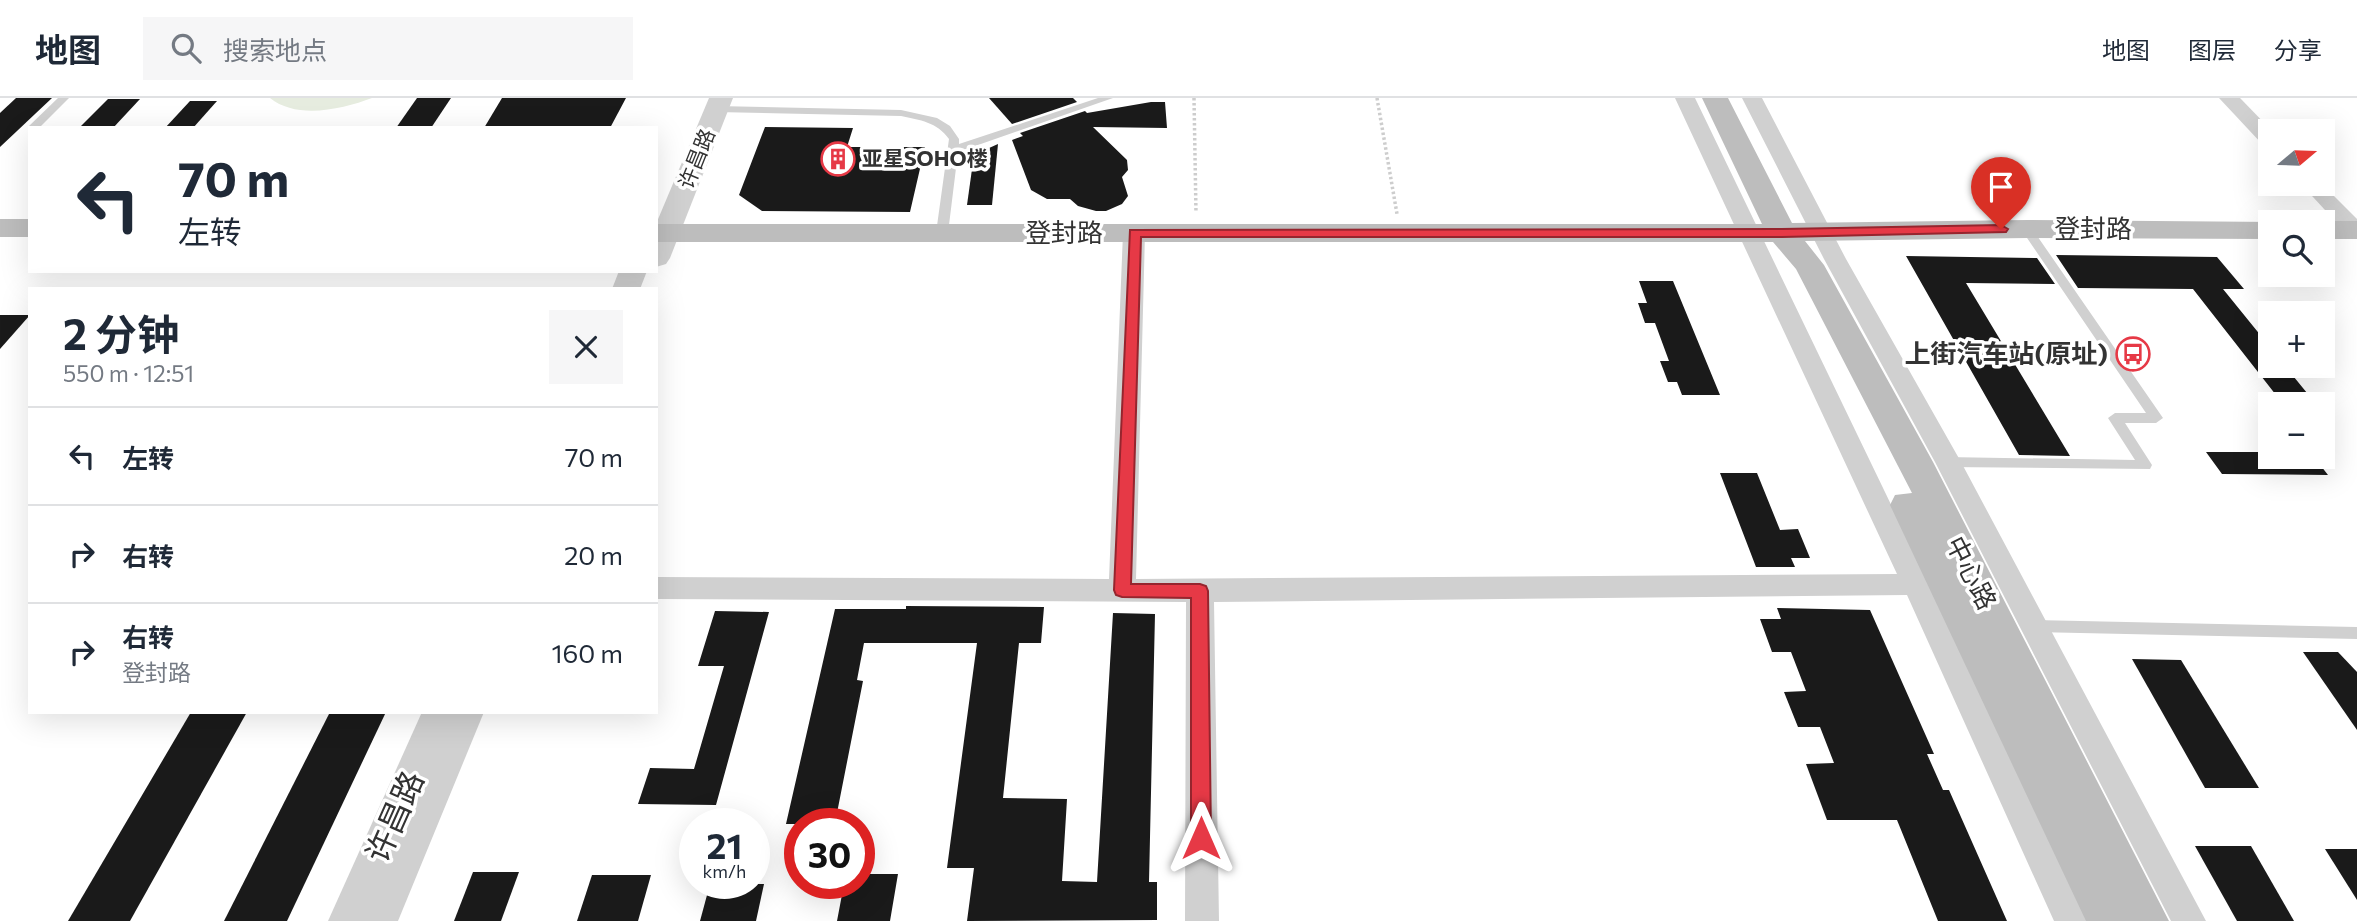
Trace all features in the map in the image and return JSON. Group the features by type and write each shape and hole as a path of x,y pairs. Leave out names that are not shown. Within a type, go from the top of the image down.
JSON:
{"main road":[{"name":"中心路","path":"1715,98 1765,233 1785,263 1931,584 2110,921"},
{"path":"0,228 28,228"},
{"name":"登封路","path":"659,235 2258,230"},
{"path":"2335,230 2357,231"},
{"name":"中心路","path":"1765,233 1810,265 1931,462 2146,921"}],"street":[{"path":"1685,98 1765,233"},
{"path":"1752,98 1821,233 1931,462 2034,626 2189,921"},
{"path":"2229,98 2258,128"},
{"name":"许昌路","path":"659,235 714,102"},
{"path":"2323,196 2357,231"},
{"path":"1122,590 1134,233"},
{"path":"658,588 1200,591 1931,584 2071,921"},
{"path":"1200,591 1202,921"},
{"name":"许昌路","path":"349,921 440,714"},
{"name":"许昌路","path":"377,921 464,714"}],"lane":[{"path":"35,126 64,98"},
{"path":"952,150 1108,98"},
{"path":"714,102 901,113 922,116 946,128 954,139 942,233"},
{"path":"1931,462 2145,465 2115,418 2156,418 2027,229"},
{"path":"2034,626 2357,633"}],"path":[{"path":"1194,98 1196,233"},
{"path":"1377,98 1401,234"}],"shaded area":[{"path":"270,98 372,98 334,109 306,111 281,105"}],"building":[{"path":"16,98 52,98 0,147 0,113"},
{"path":"417,98 451,98 432,126 397,126"},
{"path":"502,98 626,98 611,126 485,126"},
{"path":"989,98 1073,98 1077,102 1012,124"},
{"path":"108,99 140,99 115,126 81,126"},
{"path":"190,101 217,101 195,126 167,126"},
{"path":"1165,102 1167,128 1093,127 1127,160 1128,170 1122,177 1128,196 1122,204 1106,211 1096,211 1078,206 1070,199 1047,199 1031,190 1012,140 1023,136 1020,133 1085,111 1087,113"},
{"name":"亚星SOHO楼","path":"765,127 853,128 847,147 925,147 910,212 762,211 739,195"},
{"path":"998,144 992,205 967,205 973,162 978,153"},
{"path":"2056,255 2217,257 2244,289 2223,289 2258,332 2258,372 2193,289 2078,288"},
{"path":"1906,256 2037,258 2055,284 1966,283 2070,456 2019,455"},
{"path":"1639,281 1673,281 1720,395 1682,395 1677,382 1668,382 1660,361 1669,361 1655,323 1645,323 1638,303 1647,303"},
{"path":"0,315 28,315 28,317 0,349"},
{"path":"2263,378 2295,378 2306,392 2274,392"},
{"path":"2206,452 2258,452 2258,469 2323,469 2328,475 2222,474"},
{"path":"1720,473 1757,473 1780,530 1798,529 1810,558 1791,558 1795,567 1756,567"},
{"path":"906,606 1044,607 1041,643 1019,643 1003,798 1067,799 1062,881 1097,882 1113,613 1155,614 1149,882 1157,882 1157,920 967,921 974,868 947,868 977,643 864,643 857,680 863,681 838,808 790,808 835,609 906,609"},
{"path":"1777,608 1870,610 1934,754 1927,754 1943,790 1949,790 2007,921 1938,921 1897,820 1827,820 1806,764 1834,763 1820,727 1798,727 1784,692 1806,691 1791,652 1772,652 1760,619 1781,619"},
{"path":"715,611 769,612 716,805 638,804 650,768 694,769 724,666 698,666"},
{"path":"2303,652 2338,652 2357,672 2357,730"},
{"path":"2132,659 2181,660 2259,788 2205,788"},
{"path":"190,714 246,714 130,921 68,921"},
{"path":"329,714 385,714 287,921 224,921"},
{"path":"2195,846 2251,846 2294,921 2237,921"},
{"path":"2325,849 2357,849 2357,900"},
{"path":"473,872 519,872 501,921 454,921"},
{"path":"875,874 898,874 890,921 837,921 841,899 875,899"},
{"path":"592,875 651,875 638,921 577,921"},
{"path":"706,899 761,899 756,921 700,921"}],"place":[{"name":"亚星SOHO楼","path":"838,159"},
{"name":"上街汽车站(原址)","path":"2133,354"}],"route":[{"path":"1201,838 1200,591 1122,590 1134,233 1782,233 2001,229"}]}
